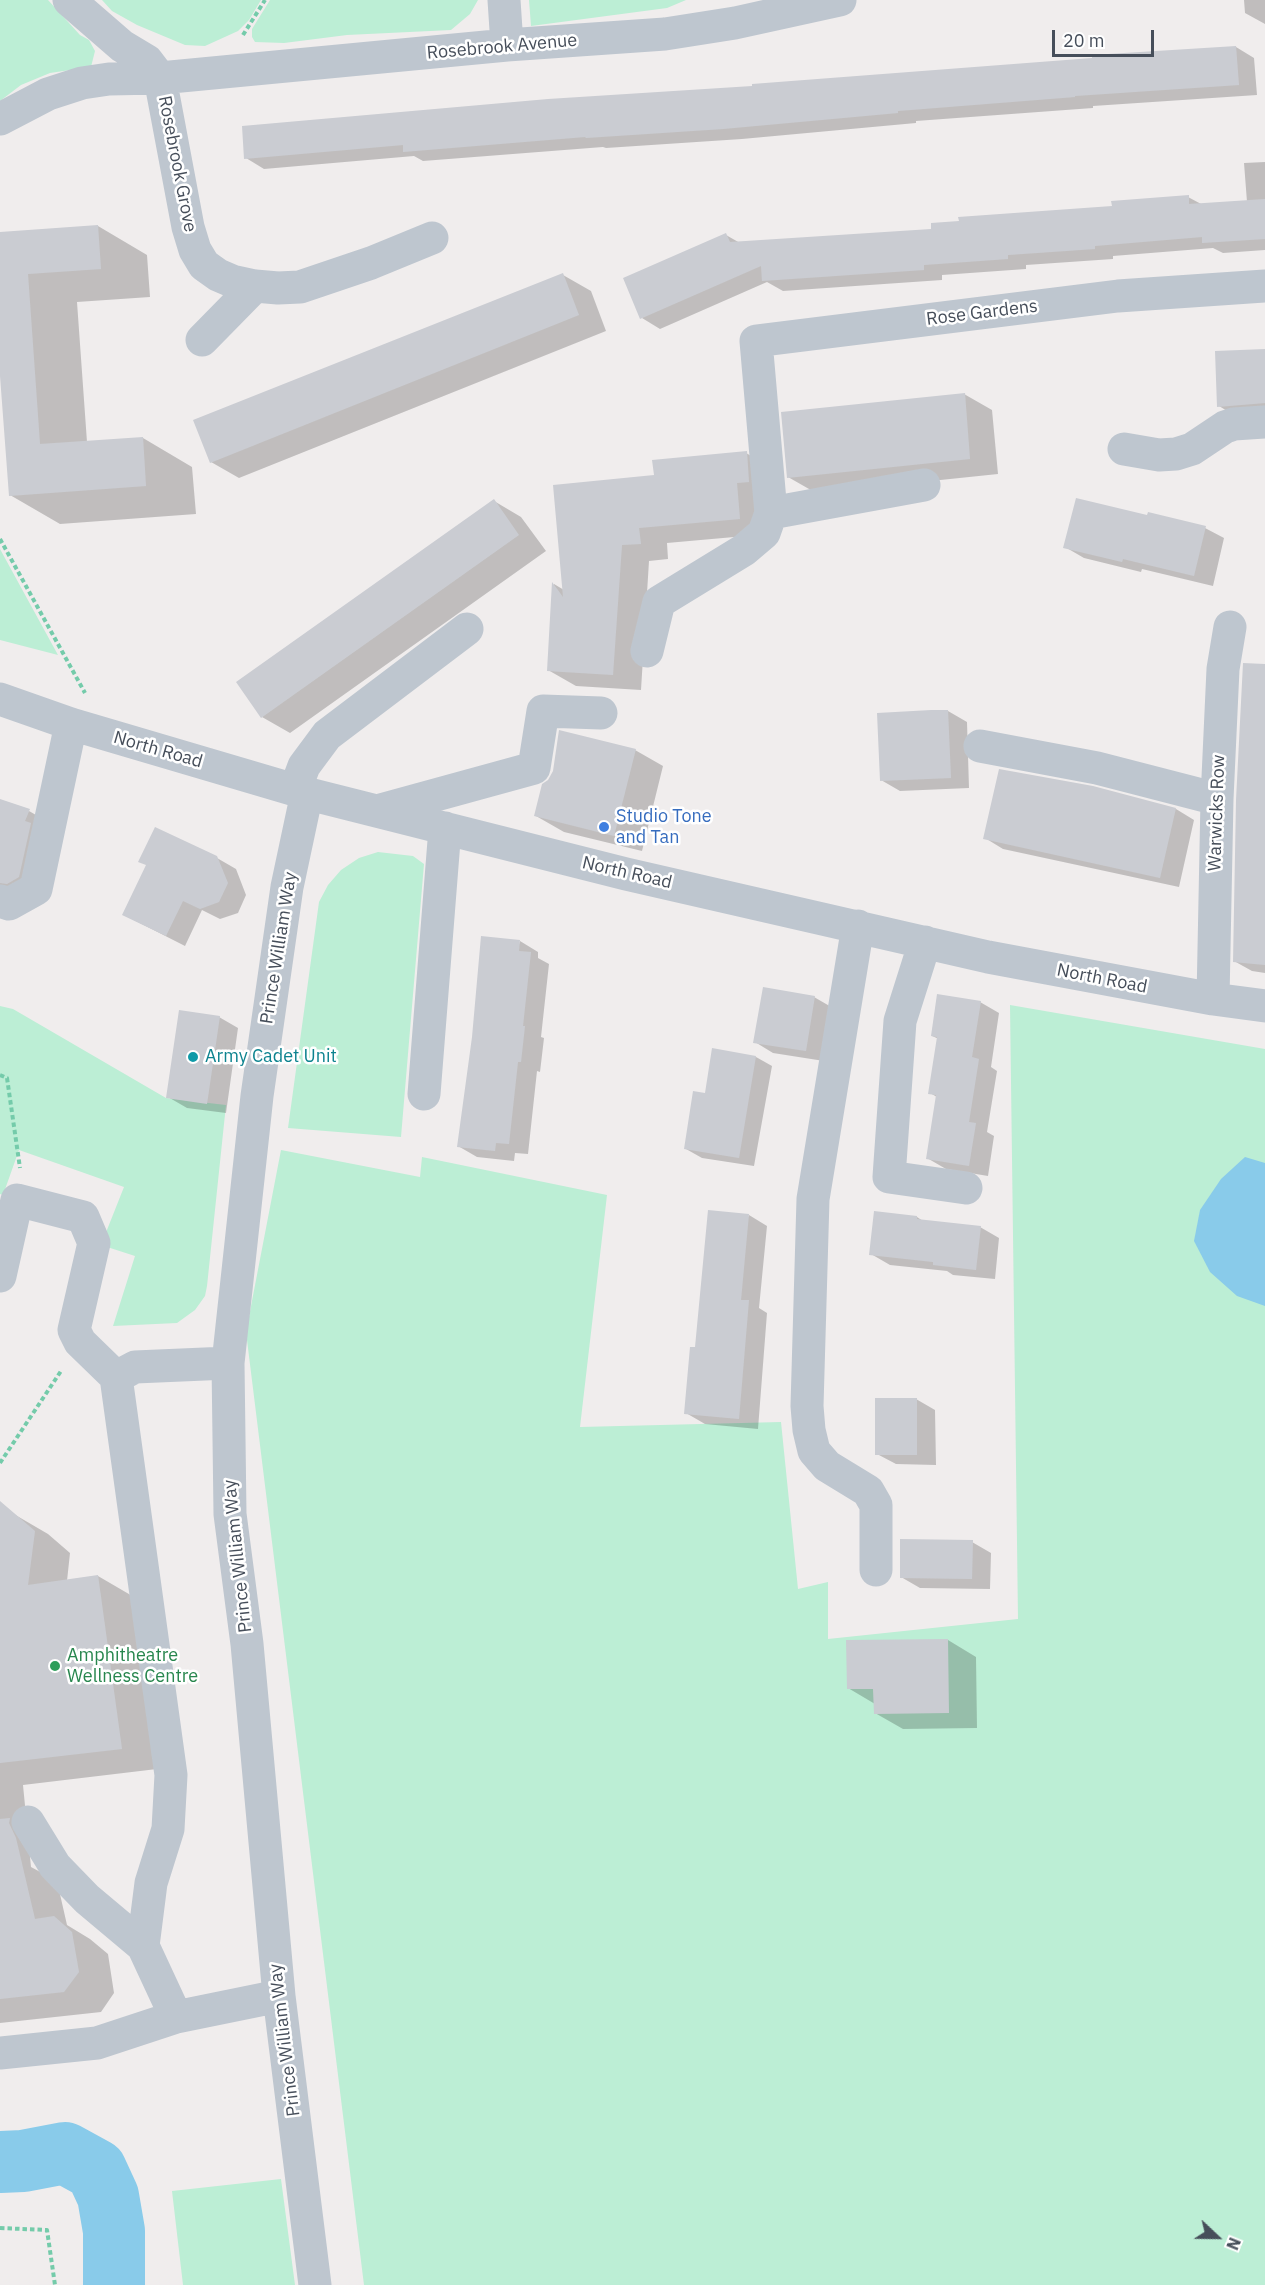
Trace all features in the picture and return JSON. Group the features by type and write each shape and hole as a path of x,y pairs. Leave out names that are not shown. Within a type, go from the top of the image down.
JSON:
{"street":[{"path":"69,0 122,46 147,62 160,78"},
{"path":"504,0 507,45"},
{"name":"Rosebrook Avenue","path":"0,119 48,94 82,83 109,79 160,78 693,30 840,0"},
{"name":"Rosebrook Grove","path":"160,78 188,227 195,250 204,265 218,275 255,286 300,287 432,238"},
{"path":"202,340 255,286"},
{"name":"Rose Gardens","path":"771,513 756,340 1118,296 1265,286"},
{"path":"1124,449 1160,455 1176,454 1192,449 1225,427 1234,424 1265,422"},
{"path":"647,651 659,602 744,550 764,533 771,513 924,485"},
{"name":"Warwicks Row","path":"1213,999 1216,799 1222,669 1230,627"},
{"name":"Prince William Way","path":"315,2285 279,1996 248,1656 230,1514 228,1363 257,1096 304,766 327,735 467,629"},
{"name":"North Road","path":"0,699 71,724 301,791 626,873 988,957 1213,999 1265,1006"},
{"path":"379,811 534,768 543,711 601,713"},
{"path":"0,901 9,904 36,889 71,724"},
{"path":"980,746 1097,768 1216,799"},
{"path":"424,1094 445,828"},
{"path":"858,926 813,1199 807,1406 814,1451 827,1466 868,1491 876,1504 876,1570"},
{"path":"925,942 900,1021 889,1177 966,1188"},
{"path":"0,1276 13,1208 83,1217 94,1243 74,1330 80,1342 116,1377 171,1775 168,1829 151,1883 143,1946"},
{"path":"116,1377 135,1367 228,1363"},
{"path":"28,1822 55,1866 87,1899 143,1946 176,2017"},
{"path":"0,2053 97,2043 176,2017 279,1996"}],"path":[{"path":"0,539 86,695"},
{"path":"0,1075 7,1078 13,1208"},
{"path":"0,1463 80,1342"},
{"path":"0,2228 48,2230 56,2285"}],"green space":[{"path":"0,0 48,0 80,35 89,40 95,51 91,67 50,73 21,85 0,101"},
{"path":"102,0 261,0 249,20 238,31 205,46 185,45 137,25 112,11"},
{"path":"270,0 478,0 470,14 451,30 347,35 284,43 255,42 252,29"},
{"path":"529,0 686,0 667,8 531,26"},
{"path":"0,549 58,655 0,640"},
{"path":"378,852 413,856 424,864 401,1137 288,1128 319,902 328,885 341,870 359,858"},
{"path":"1010,1005 1265,1049 1265,2285 364,2285 246,1332 281,1150 420,1177 422,1157 607,1195 580,1427 781,1422 798,1589 828,1582 828,1639 1018,1619"},
{"path":"0,1006 13,1009 166,1098 226,1105 205,1296 195,1310 177,1323 113,1326 135,1256 101,1245 124,1187 19,1150 3,1195 0,1194"},
{"path":"281,2179 295,2285 183,2285 172,2191"}],"water":[{"path":"1245,1157 1265,1163 1265,1306 1237,1296 1210,1272 1194,1241 1200,1210 1221,1179"}],"building":[{"path":"1236,46 1239,85 898,111 898,113 723,129 585,137 403,152 403,145 244,159 242,126 548,99 752,86 752,84 1092,58 1092,55"},
{"path":"1189,195 1189,204 1265,199 1265,239 1202,243 1202,237 1095,246 1095,249 1008,255 1008,259 924,265 924,270 762,281 761,266 640,319 623,278 726,233 730,242 931,229 931,223 959,221 958,217 1112,206 1111,201"},
{"path":"98,225 101,269 28,274 40,444 143,437 146,486 9,496 0,376 0,232"},
{"path":"563,273 579,315 210,463 193,420"},
{"path":"1265,349 1265,403 1217,407 1215,351"},
{"path":"965,393 970,459 787,478 781,412"},
{"path":"747,451 749,482 737,483 740,519 639,528 641,544 622,545 613,675 547,671 552,582 563,597 553,485 654,475 652,460"},
{"path":"1076,498 1206,526 1194,576 1063,548"},
{"path":"494,499 519,535 261,718 236,682"},
{"path":"1243,663 1265,664 1265,965 1233,962 1236,800"},
{"path":"948,710 951,778 880,781 877,713"},
{"path":"559,730 636,749 614,836 534,816 542,784 548,780 553,771"},
{"path":"999,769 1093,786 1176,808 1160,878 983,839"},
{"path":"0,799 30,809 25,821 31,823 19,877 7,884 0,883"},
{"path":"155,827 217,856 228,883 219,902 200,909 183,901 166,936 122,915 146,865 138,862"},
{"path":"481,936 520,940 519,951 531,952 521,1062 518,1062 509,1144 496,1143 495,1151 457,1147 472,1037"},
{"path":"763,987 815,996 806,1051 753,1043"},
{"path":"937,994 981,1001 972,1057 979,1059 969,1122 976,1123 969,1166 926,1159 936,1095 928,1094 937,1037 931,1036"},
{"name":"Army Cadet Unit","path":"179,1010 220,1016 207,1104 166,1098"},
{"path":"712,1048 756,1056 739,1158 684,1149 693,1091 705,1093"},
{"path":"708,1210 749,1214 741,1300 749,1300 739,1419 684,1414 690,1347 695,1347"},
{"path":"874,1211 917,1216 917,1219 981,1226 976,1270 933,1265 933,1262 869,1255"},
{"path":"875,1398 917,1398 917,1455 875,1455"},
{"name":"Amphitheatre Wellness Centre","path":"0,1501 35,1531 28,1585 98,1575 122,1749 0,1763"},
{"path":"900,1539 973,1540 972,1579 900,1578"},
{"path":"948,1639 949,1713 874,1714 873,1689 847,1689 846,1640"},
{"path":"10,1818 9,1823 16,1838 35,1919 54,1916 72,1932 79,1972 64,1992 0,1999 0,1819"}],"waterway":[{"path":"0,2162 23,2161 65,2153 96,2170 108,2196 114,2231 114,2285"}],"place":[{"name":"Studio Tone and Tan","path":"604,827"},
{"name":"Army Cadet Unit","path":"193,1057"},
{"name":"Amphitheatre Wellness Centre","path":"55,1666"}]}
